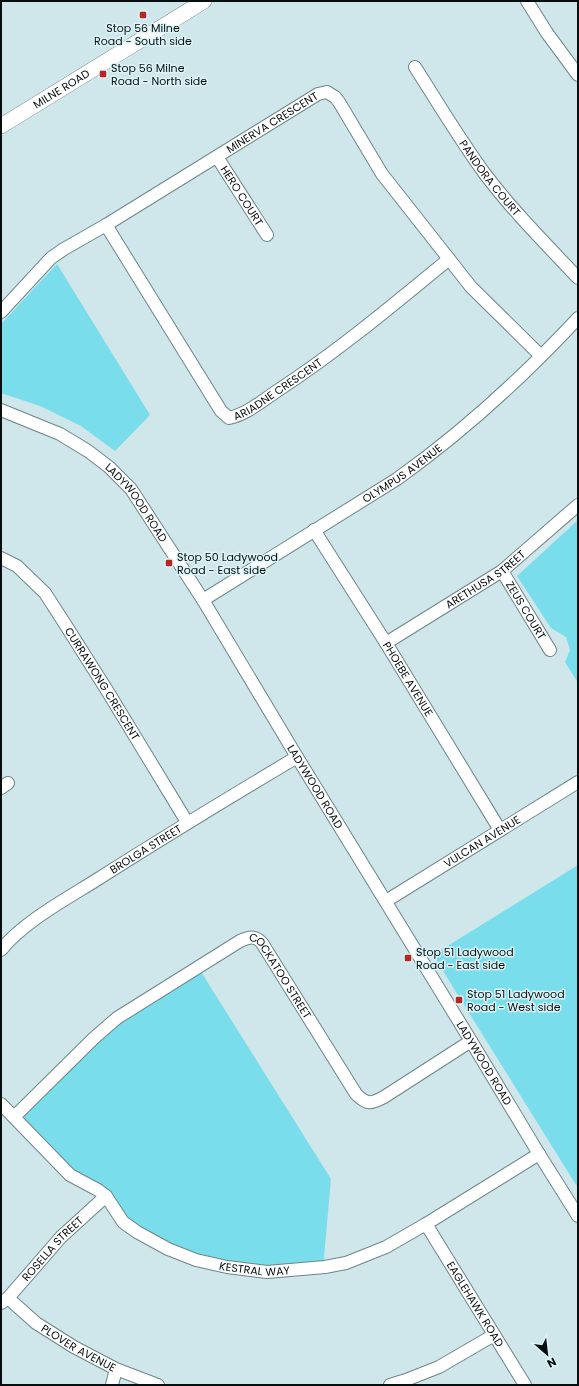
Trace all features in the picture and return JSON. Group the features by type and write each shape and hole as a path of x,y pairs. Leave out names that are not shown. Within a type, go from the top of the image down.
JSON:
{"main road":[{"name":"MILNE ROAD","path":"1,126 204,1"}],"street":[{"path":"527,1 578,75"},
{"name":"PANDORA COURT","path":"415,67 464,145 506,201 578,278"},
{"name":"MINERVA CRESCENT","path":"1,312 51,258 64,249 106,225 318,94 327,92 335,97 339,102 390,185 448,260 471,287 541,356"},
{"name":"HERO COURT","path":"217,157 267,235"},
{"name":"ARIADNE CRESCENT","path":"106,225 222,411 229,418 239,416 334,352 448,260"},
{"name":"OLYMPUS AVENUE","path":"203,600 397,479 418,464 478,414 541,356 578,318"},
{"name":"LADYWOOD ROAD","path":"1,410 60,434 88,451 109,467 131,489 203,600 297,757 472,1041 538,1154 578,1216"},
{"name":"ARETHUSA STREET","path":"386,643 502,571 524,554 578,505"},
{"name":"PHOEBE AVENUE","path":"314,530 386,643 500,830"},
{"name":"CURRAWONG CRESCENT","path":"1,558 17,566 44,593 108,692 187,822"},
{"name":"ZEUS COURT","path":"502,571 550,650"},
{"name":"BROLGA STREET","path":"2,946 38,918 187,822 297,757"},
{"name":"VULCAN AVENUE","path":"386,901 578,782"},
{"name":"COCKATOO STREET","path":"14,1117 94,1038 117,1018 240,941 250,937 258,938 262,942 356,1094 368,1103 375,1102 384,1097 472,1041"},
{"name":"KESTRAL WAY","path":"1,1104 70,1175 106,1196 123,1222 137,1232 168,1250 196,1260 227,1267 267,1272 325,1267 346,1263 386,1247 426,1224 538,1154"},
{"name":"ROSELLA STREET","path":"4,1300 61,1237 106,1196"},
{"name":"EAGLEHAWK ROAD","path":"426,1224 525,1385"},
{"name":"PLOVER AVENUE","path":"4,1300 36,1323 74,1347 116,1369 158,1385"},
{"path":"390,1385 439,1367 494,1335"},
{"path":"112,1385 116,1369"}],"shaded area":[{"path":"57,264 150,415 115,451 81,426 40,406 1,393 1,324"},
{"path":"578,520 578,683 565,662 570,650 566,637 551,628 517,576"},
{"path":"578,865 578,1188 433,955"},
{"path":"198,967 331,1179 324,1257 325,1267 227,1267 137,1232 14,1117 94,1038"}],"place":[{"name":"Stop 56 Milne Road - South side","path":"143,15"},
{"name":"Stop 56 Milne Road - North side","path":"103,74"},
{"name":"Stop 50 Ladywood Road - East side","path":"169,563"},
{"name":"Stop 51 Ladywood Road - East side","path":"408,958"},
{"name":"Stop 51 Ladywood Road - West side","path":"459,1000"}]}
